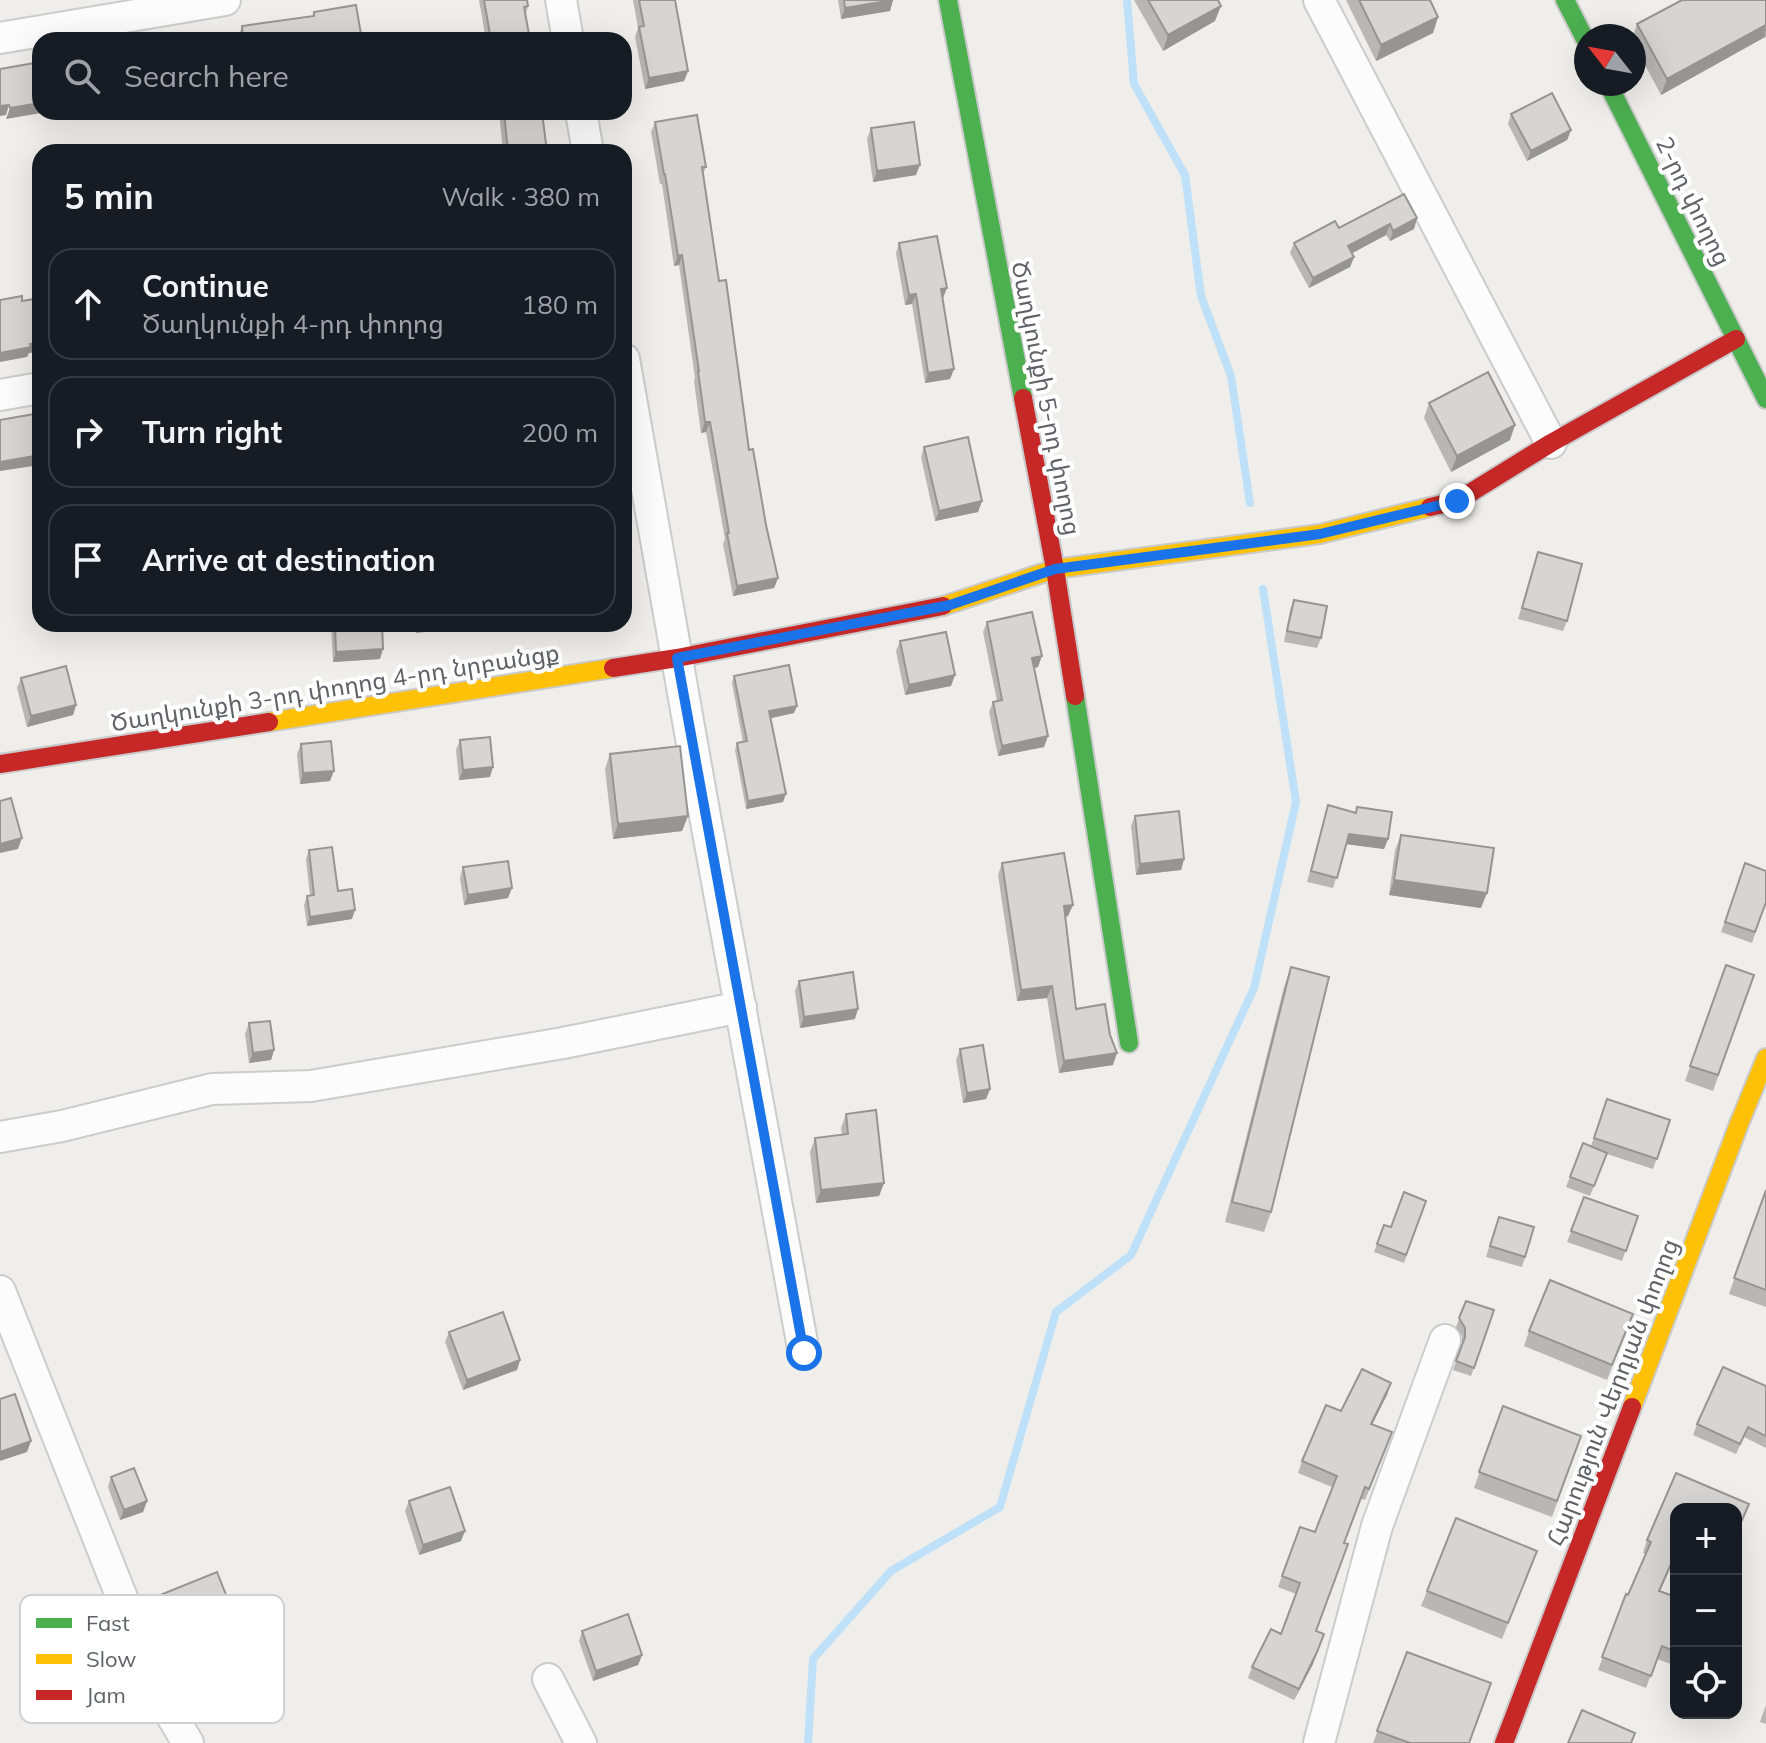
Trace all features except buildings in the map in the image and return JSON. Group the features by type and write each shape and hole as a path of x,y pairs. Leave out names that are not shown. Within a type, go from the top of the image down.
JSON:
{"street":[{"path":"36,32 225,0"},
{"path":"561,0 567,32"},
{"name":"Ծաղկունքի 5-րդ փողոց","path":"948,0 1055,569 1129,1043"},
{"path":"1319,0 1551,443"},
{"path":"1565,0 1577,24"},
{"path":"0,38 32,33"},
{"name":"2-րդ փողոց","path":"1614,96 1766,399"},
{"path":"582,120 587,144"},
{"name":"Ծաղկունքի 3-րդ փողոց 4-րդ նրբանցք","path":"0,764 677,658 950,605 1055,569 1320,534 1457,501 1551,443 1736,339"},
{"path":"0,395 32,389"},
{"path":"632,404 804,1353"},
{"path":"0,1137 62,1126 212,1089 311,1086 563,1043 741,1007"},
{"name":"Հարություն Վերդյան փողոց","path":"1504,1743 1766,1058"},
{"path":"0,1291 121,1595"},
{"path":"1319,1743 1377,1526 1445,1340"},
{"path":"548,1679 581,1743"},
{"path":"176,1723 188,1743"}],"waterway":[{"path":"1127,0 1134,84 1185,175 1201,296 1231,376 1250,503"},
{"path":"808,1743 813,1659 891,1571 1000,1507 1056,1312 1131,1255 1254,988 1296,802 1263,589"}],"traffic: fast":[{"path":"948,0 1023,398"},
{"path":"1565,0 1577,24"},
{"path":"1614,96 1766,399"},
{"path":"1075,696 1129,1043"}],"traffic: slow":[{"path":"943,606 1055,569 1320,534 1430,507"},
{"path":"269,722 613,668"},
{"path":"1632,1407 1766,1058"}],"traffic: jam":[{"path":"1430,507 1457,501 1551,443 1736,339"},
{"path":"1023,398 1075,696"},
{"path":"613,668 943,606"},
{"path":"0,764 269,722"},
{"path":"1504,1743 1632,1407"}],"route":[{"path":"804,1353 677,658 950,605 1055,569 1320,534 1457,501"}]}
